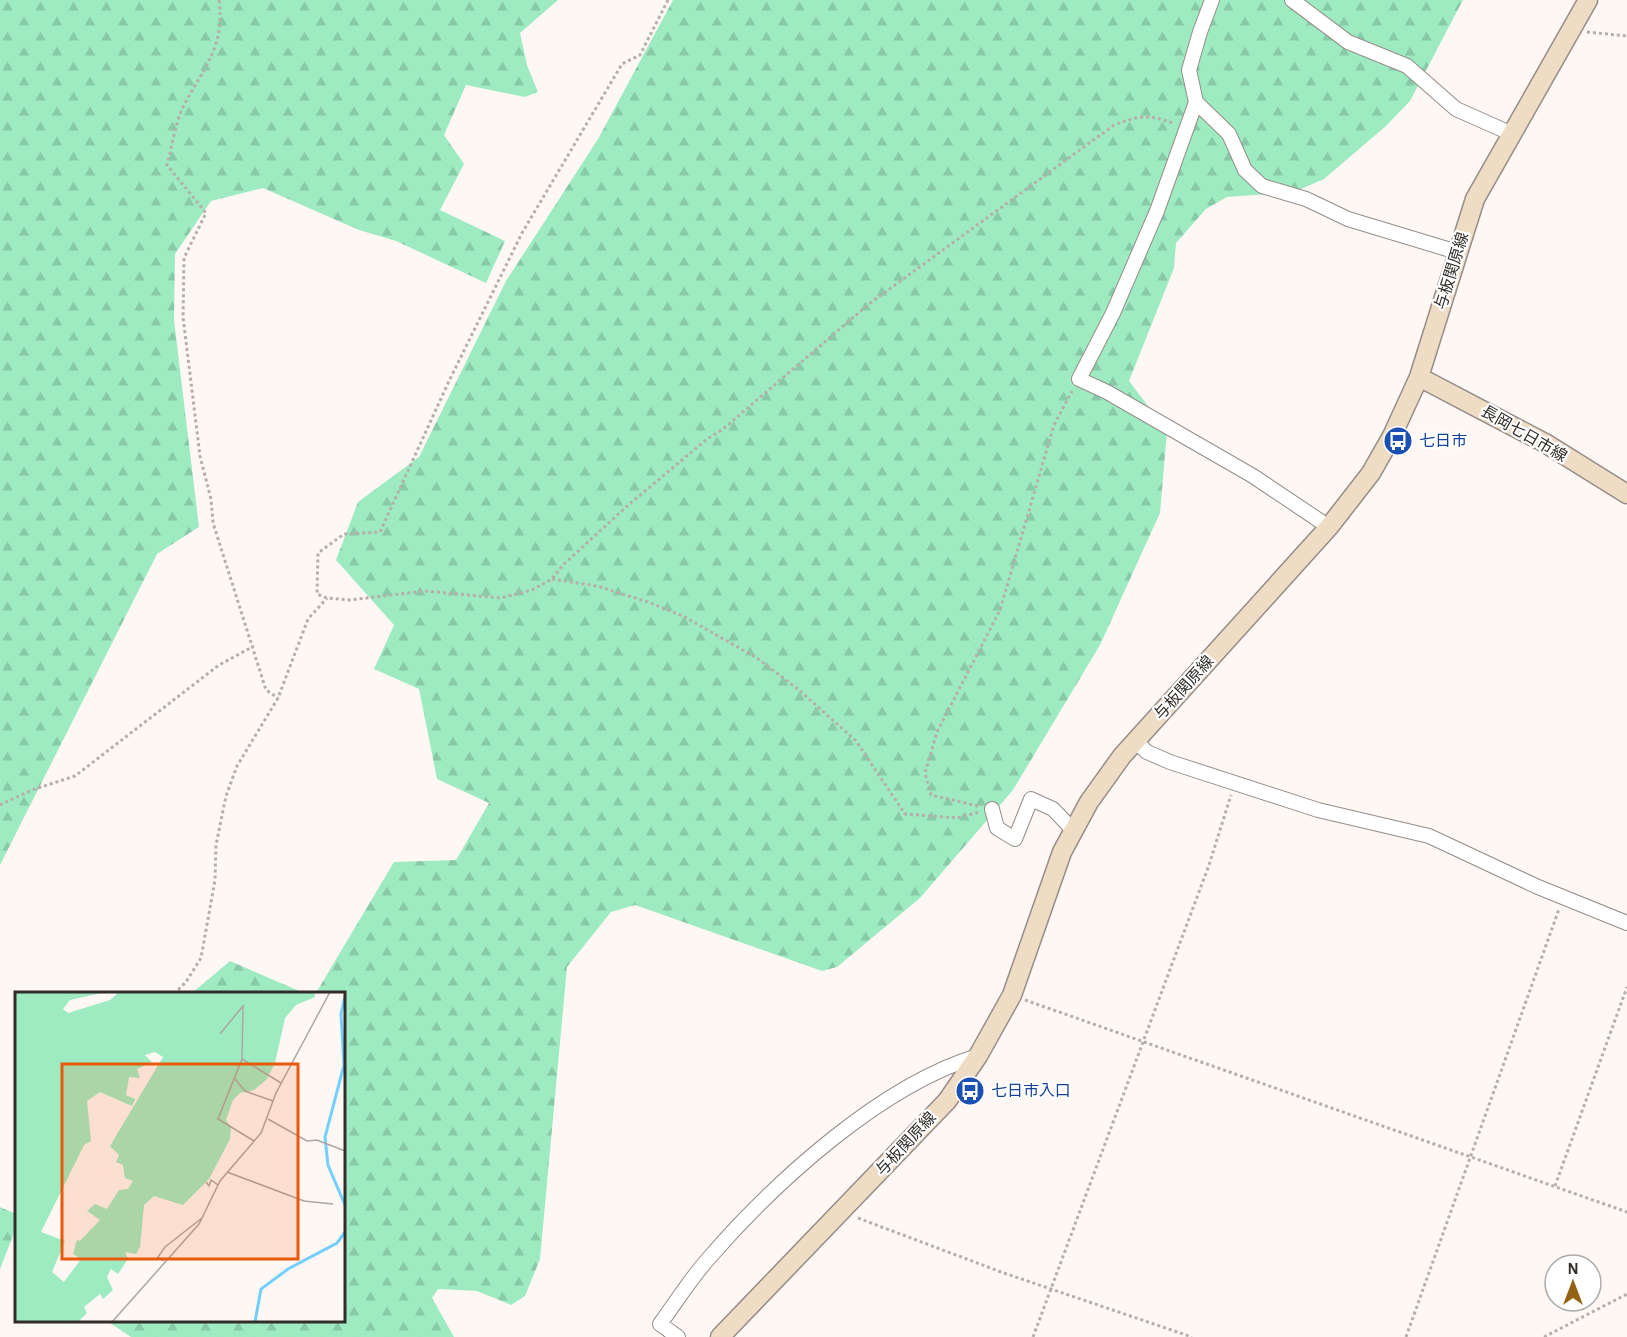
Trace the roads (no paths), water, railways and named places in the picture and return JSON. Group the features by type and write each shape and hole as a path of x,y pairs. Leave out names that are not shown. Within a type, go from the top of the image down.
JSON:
{"main road":[{"name":"与板関原線","path":"720,1337 924,1127 978,1056 1012,995 1049,885 1073,830 1089,802 1135,741 1329,527 1371,472 1392,436 1419,377 1475,199 1510,133 1588,0"},
{"name":"長岡七日市線","path":"1419,377 1545,443 1627,494"}],"street":[{"path":"1212,0 1189,70 1196,102 1229,134 1245,170 1262,186 1306,199 1348,219 1457,252"},
{"path":"1292,0 1348,42 1407,66 1456,109 1510,133"},
{"path":"1196,102 1157,211 1113,313 1078,379 1107,392 1253,476 1329,527"},
{"path":"1135,741 1147,752 1170,762 1318,810 1429,836 1563,897 1627,923"},
{"path":"992,809 997,828 1016,839 1031,799 1053,809 1073,830"},
{"path":"678,1337 660,1324 709,1258 771,1193 810,1158 893,1097 953,1064 978,1056"}],"place":[{"name":"七日市","path":"1398,441"},
{"name":"七日市入口","path":"970,1091"}]}
